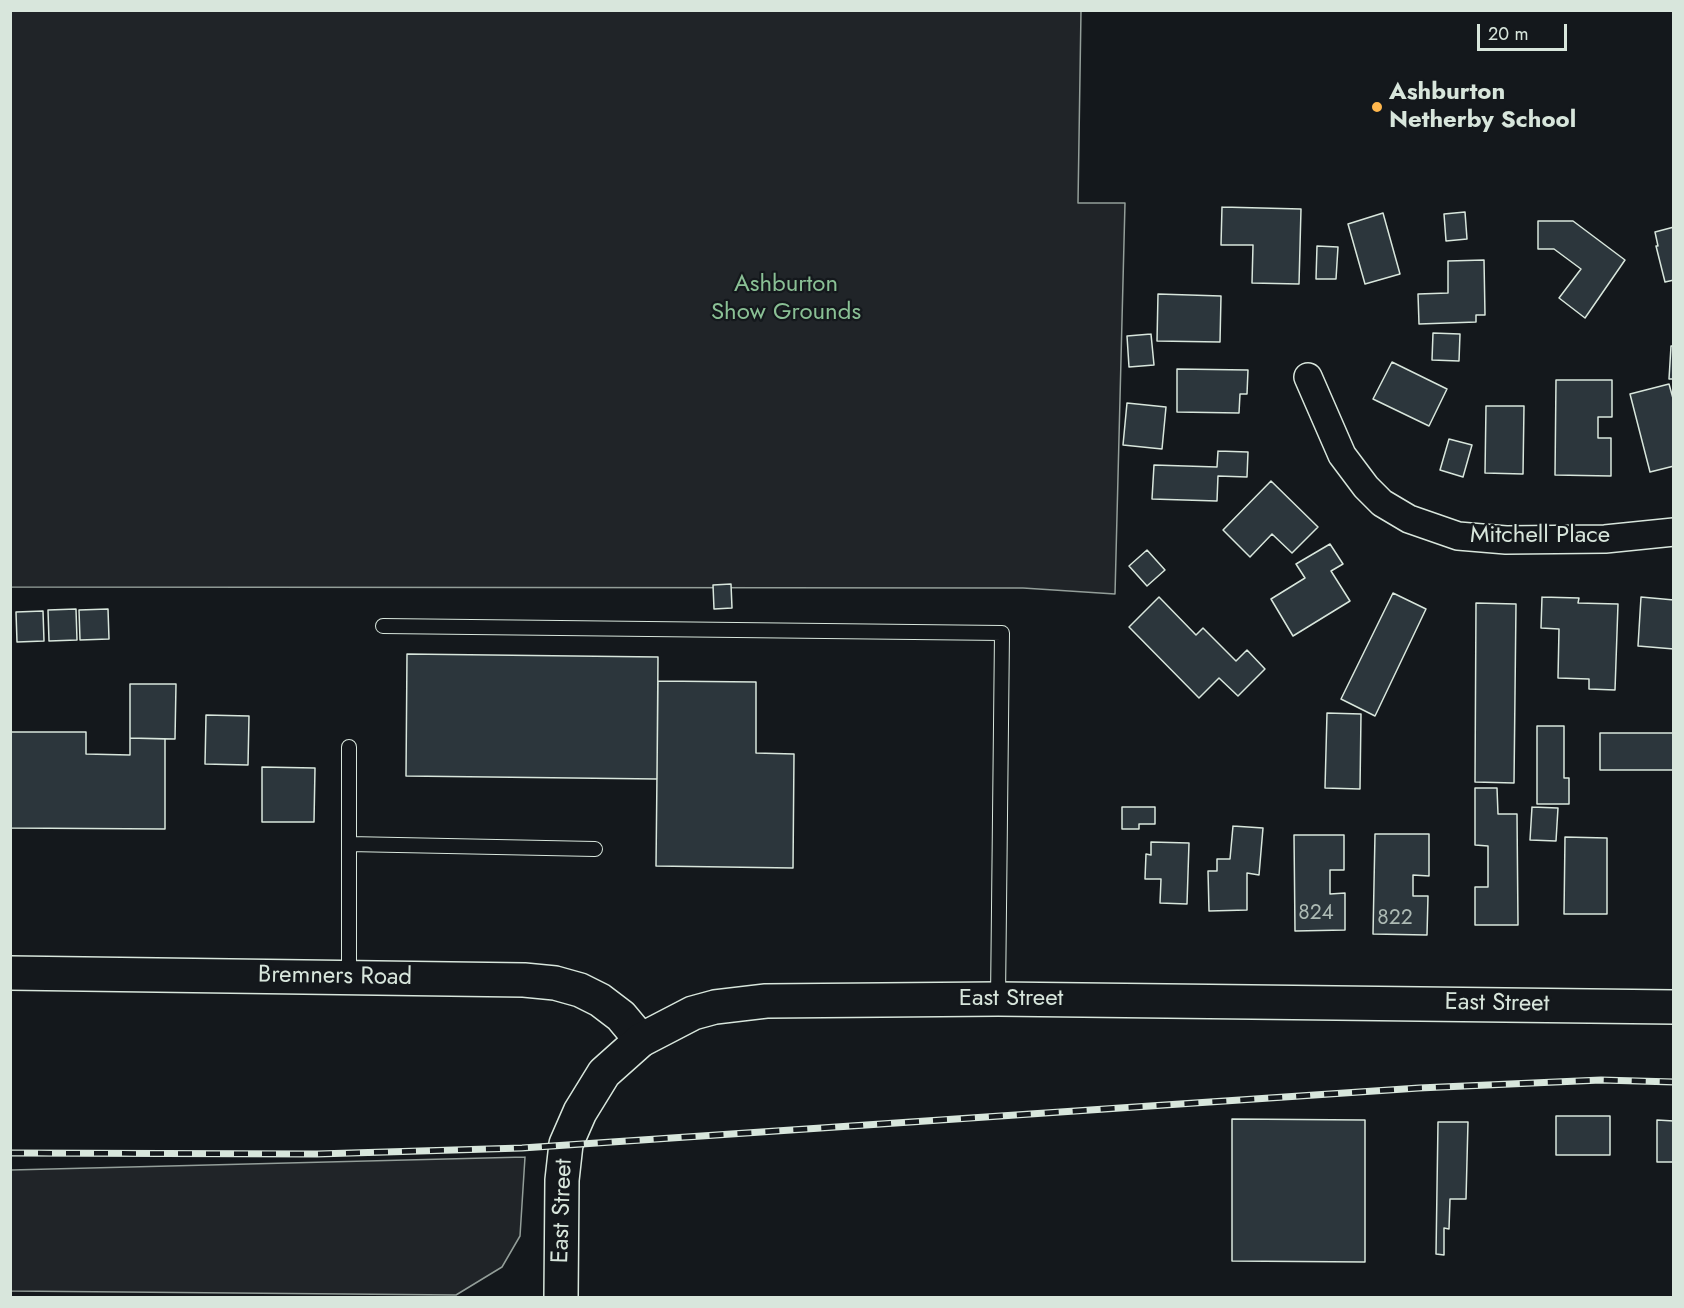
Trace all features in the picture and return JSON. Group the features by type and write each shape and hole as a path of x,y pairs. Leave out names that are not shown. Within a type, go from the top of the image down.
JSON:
{"main road":[{"name":"Bremners Road","path":"10,973 524,980 555,983 579,990 600,1000 621,1016 640,1040"},
{"name":"East Street","path":"561,1298 562,1180 566,1144 580,1112 604,1073 640,1040 693,1013 742,1003 998,999 1674,1006"}],"street":[{"name":"Mitchell Place","path":"1308,376 1342,455 1382,503 1409,519 1458,536 1506,540 1605,539 1674,532"}],"lane":[{"path":"383,626 1002,633 998,999"},
{"path":"349,747 349,978"},
{"path":"349,844 596,849"}],"green space":[{"name":"Ashburton Show Grounds","path":"11,11 1081,11 1078,203 1125,203 1115,594 1023,588 11,587"},
{"path":"525,1157 520,1236 502,1267 456,1295 11,1291 11,1170"}],"building":[{"path":"1222,207 1301,209 1299,284 1252,283 1253,245 1221,245"},
{"path":"1465,212 1467,239 1446,241 1444,214"},
{"path":"1383,213 1400,274 1365,284 1348,224"},
{"path":"1538,221 1573,221 1625,260 1585,318 1559,298 1581,269 1554,249 1538,249"},
{"path":"1674,227 1674,280 1665,282 1655,232"},
{"path":"1317,246 1338,247 1336,279 1316,279"},
{"path":"1484,260 1485,315 1476,315 1476,322 1419,324 1418,294 1448,293 1448,261"},
{"path":"1158,294 1221,296 1220,342 1157,341"},
{"path":"1433,333 1460,334 1459,361 1432,360"},
{"path":"1151,334 1154,365 1129,367 1127,336"},
{"path":"1671,346 1674,346 1674,379 1669,379"},
{"path":"1392,362 1447,389 1429,426 1373,399"},
{"path":"1177,369 1248,370 1247,394 1240,394 1239,413 1177,412"},
{"path":"1556,380 1612,380 1612,417 1598,417 1598,438 1611,438 1611,476 1555,475"},
{"path":"1669,384 1674,402 1674,466 1650,472 1630,394"},
{"path":"1127,403 1166,407 1162,449 1123,445"},
{"path":"1486,406 1524,406 1523,474 1485,473"},
{"path":"1449,439 1472,445 1463,477 1440,470"},
{"path":"1218,451 1248,452 1247,477 1218,476 1217,501 1152,499 1154,465 1217,467"},
{"path":"1271,481 1318,527 1292,553 1272,534 1250,557 1223,530"},
{"path":"1330,544 1343,564 1331,571 1350,601 1293,636 1271,599 1305,578 1296,564"},
{"path":"1147,550 1165,570 1147,586 1129,566"},
{"path":"731,584 732,608 714,609 713,585"},
{"path":"1393,593 1426,609 1375,716 1341,699"},
{"path":"1159,597 1196,635 1203,628 1236,661 1247,650 1265,669 1238,696 1219,678 1199,698 1129,627"},
{"path":"1542,597 1579,598 1578,603 1618,604 1615,690 1589,689 1589,679 1558,678 1559,629 1541,628"},
{"path":"1641,597 1674,600 1674,649 1638,646"},
{"path":"1476,603 1516,604 1514,783 1475,782"},
{"path":"76,609 77,640 49,641 48,610"},
{"path":"108,609 109,639 80,640 79,610"},
{"path":"43,611 44,641 17,642 16,612"},
{"path":"407,654 658,657 657,779 406,776"},
{"path":"658,681 756,682 756,753 794,754 793,868 656,866"},
{"path":"130,684 176,684 175,739 130,738"},
{"path":"1327,713 1361,714 1360,789 1325,788"},
{"path":"206,715 249,716 248,765 205,764"},
{"path":"1537,726 1564,726 1564,778 1569,778 1569,804 1537,804"},
{"path":"10,732 86,732 86,754 130,755 130,738 165,739 165,829 10,828"},
{"path":"1600,733 1674,733 1674,770 1600,770"},
{"path":"262,767 315,768 314,822 262,822"},
{"path":"1475,788 1497,788 1498,814 1517,814 1518,925 1475,925 1475,887 1488,887 1488,846 1475,845"},
{"path":"1122,807 1155,807 1155,824 1139,824 1139,829 1122,829"},
{"path":"1532,807 1558,808 1556,841 1530,840"},
{"path":"1233,826 1263,828 1259,875 1247,873 1247,910 1209,911 1208,871 1217,871 1217,859 1230,859"},
{"path":"1375,834 1429,834 1429,876 1413,875 1413,896 1428,896 1427,935 1373,934"},
{"path":"1294,835 1344,835 1344,870 1330,870 1330,894 1345,893 1345,930 1295,931"},
{"path":"1565,837 1607,838 1607,914 1564,914"},
{"path":"1151,842 1189,843 1187,904 1160,903 1161,879 1145,879 1146,854 1151,855"},
{"path":"1556,1116 1610,1116 1610,1155 1556,1155"},
{"path":"1232,1119 1365,1120 1365,1262 1232,1261"},
{"path":"1657,1120 1674,1121 1674,1162 1657,1162"},
{"path":"1438,1122 1468,1122 1466,1199 1450,1199 1449,1229 1444,1228 1444,1255 1436,1254"}],"railway":[{"path":"10,1153 317,1154 522,1148 1419,1088 1601,1080 1674,1082"}],"place":[{"name":"Ashburton Netherby School","path":"1377,107"}]}
